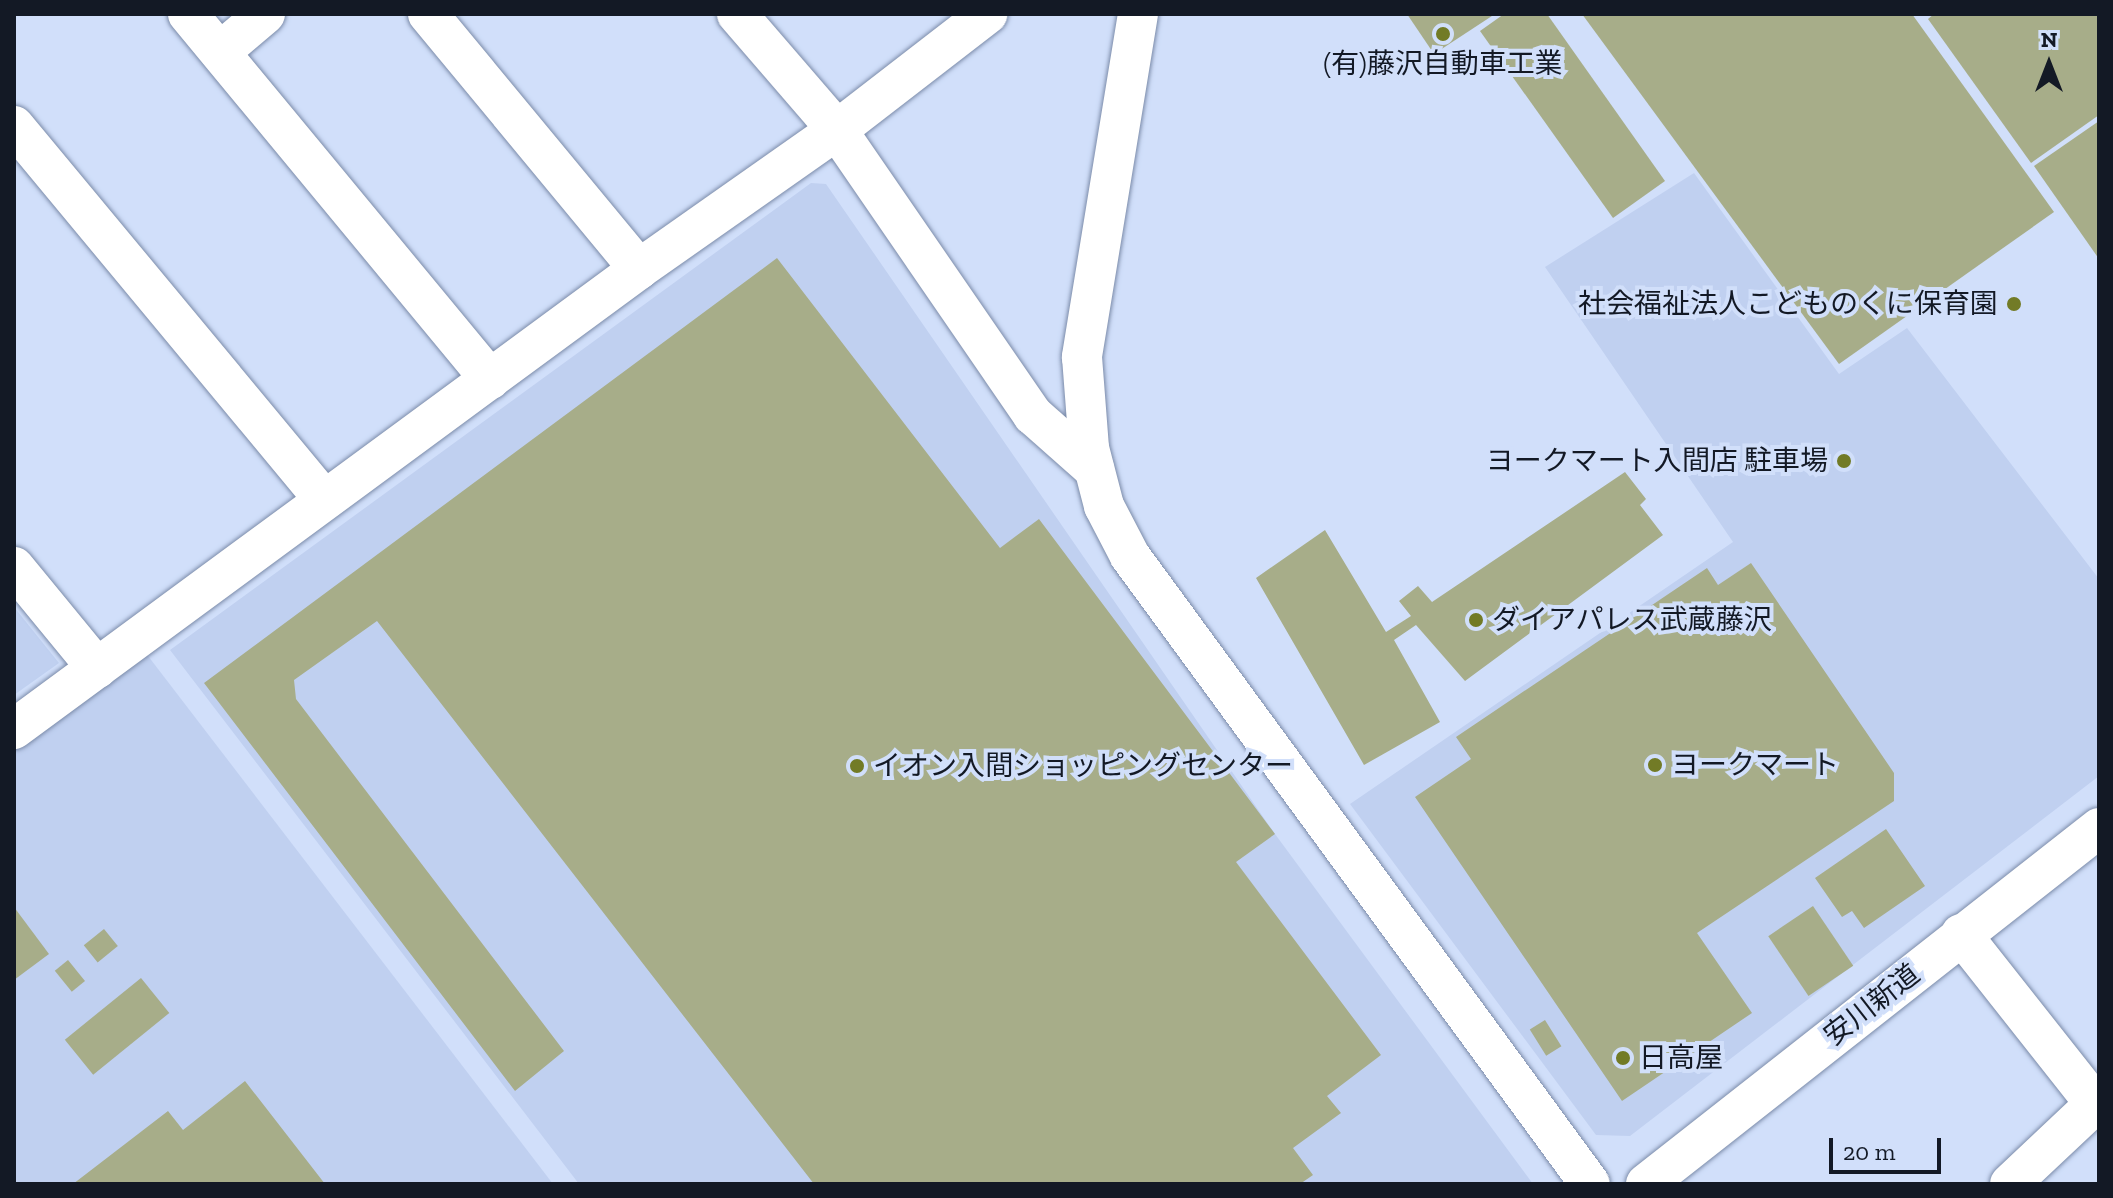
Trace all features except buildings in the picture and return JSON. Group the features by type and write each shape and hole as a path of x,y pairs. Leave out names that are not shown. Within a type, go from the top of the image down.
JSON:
{"street":[{"path":"188,14 490,379"},
{"path":"220,52 265,14"},
{"path":"428,14 639,269"},
{"path":"737,14 837,130 1033,415 1094,469"},
{"path":"14,729 639,269 837,130 985,14"},
{"path":"1138,14 1082,357 1094,469 1104,506 1130,556 1590,1184"},
{"path":"14,126 325,500"},
{"path":"14,567 97,668"},
{"name":"安川新道","path":"1646,1184 2099,828"},
{"path":"1961,934 2098,1104 2010,1184"}],"shaded area":[{"path":"1694,173 1839,374 1907,328 2099,579 2099,776 1630,1136 1596,1135 1350,804 1733,542 1545,267"},
{"name":"イオン入間ショッピングセンター","path":"811,183 826,184 1275,834 1533,1184 579,1184 170,650"},
{"path":"14,607 59,663 14,695"},
{"path":"145,652 553,1184 14,1184 14,748"}],"place":[{"name":"(有)藤沢自動車工業","path":"1443,34"},
{"name":"社会福祉法人こどものくに保育園","path":"2014,304"},
{"name":"ヨークマート入間店 駐車場","path":"1844,461"},
{"name":"ダイアパレス武蔵藤沢","path":"1476,620"},
{"name":"ヨークマート","path":"1655,765"},
{"name":"イオン入間ショッピングセンター","path":"857,766"},
{"name":"日高屋","path":"1623,1058"}]}
